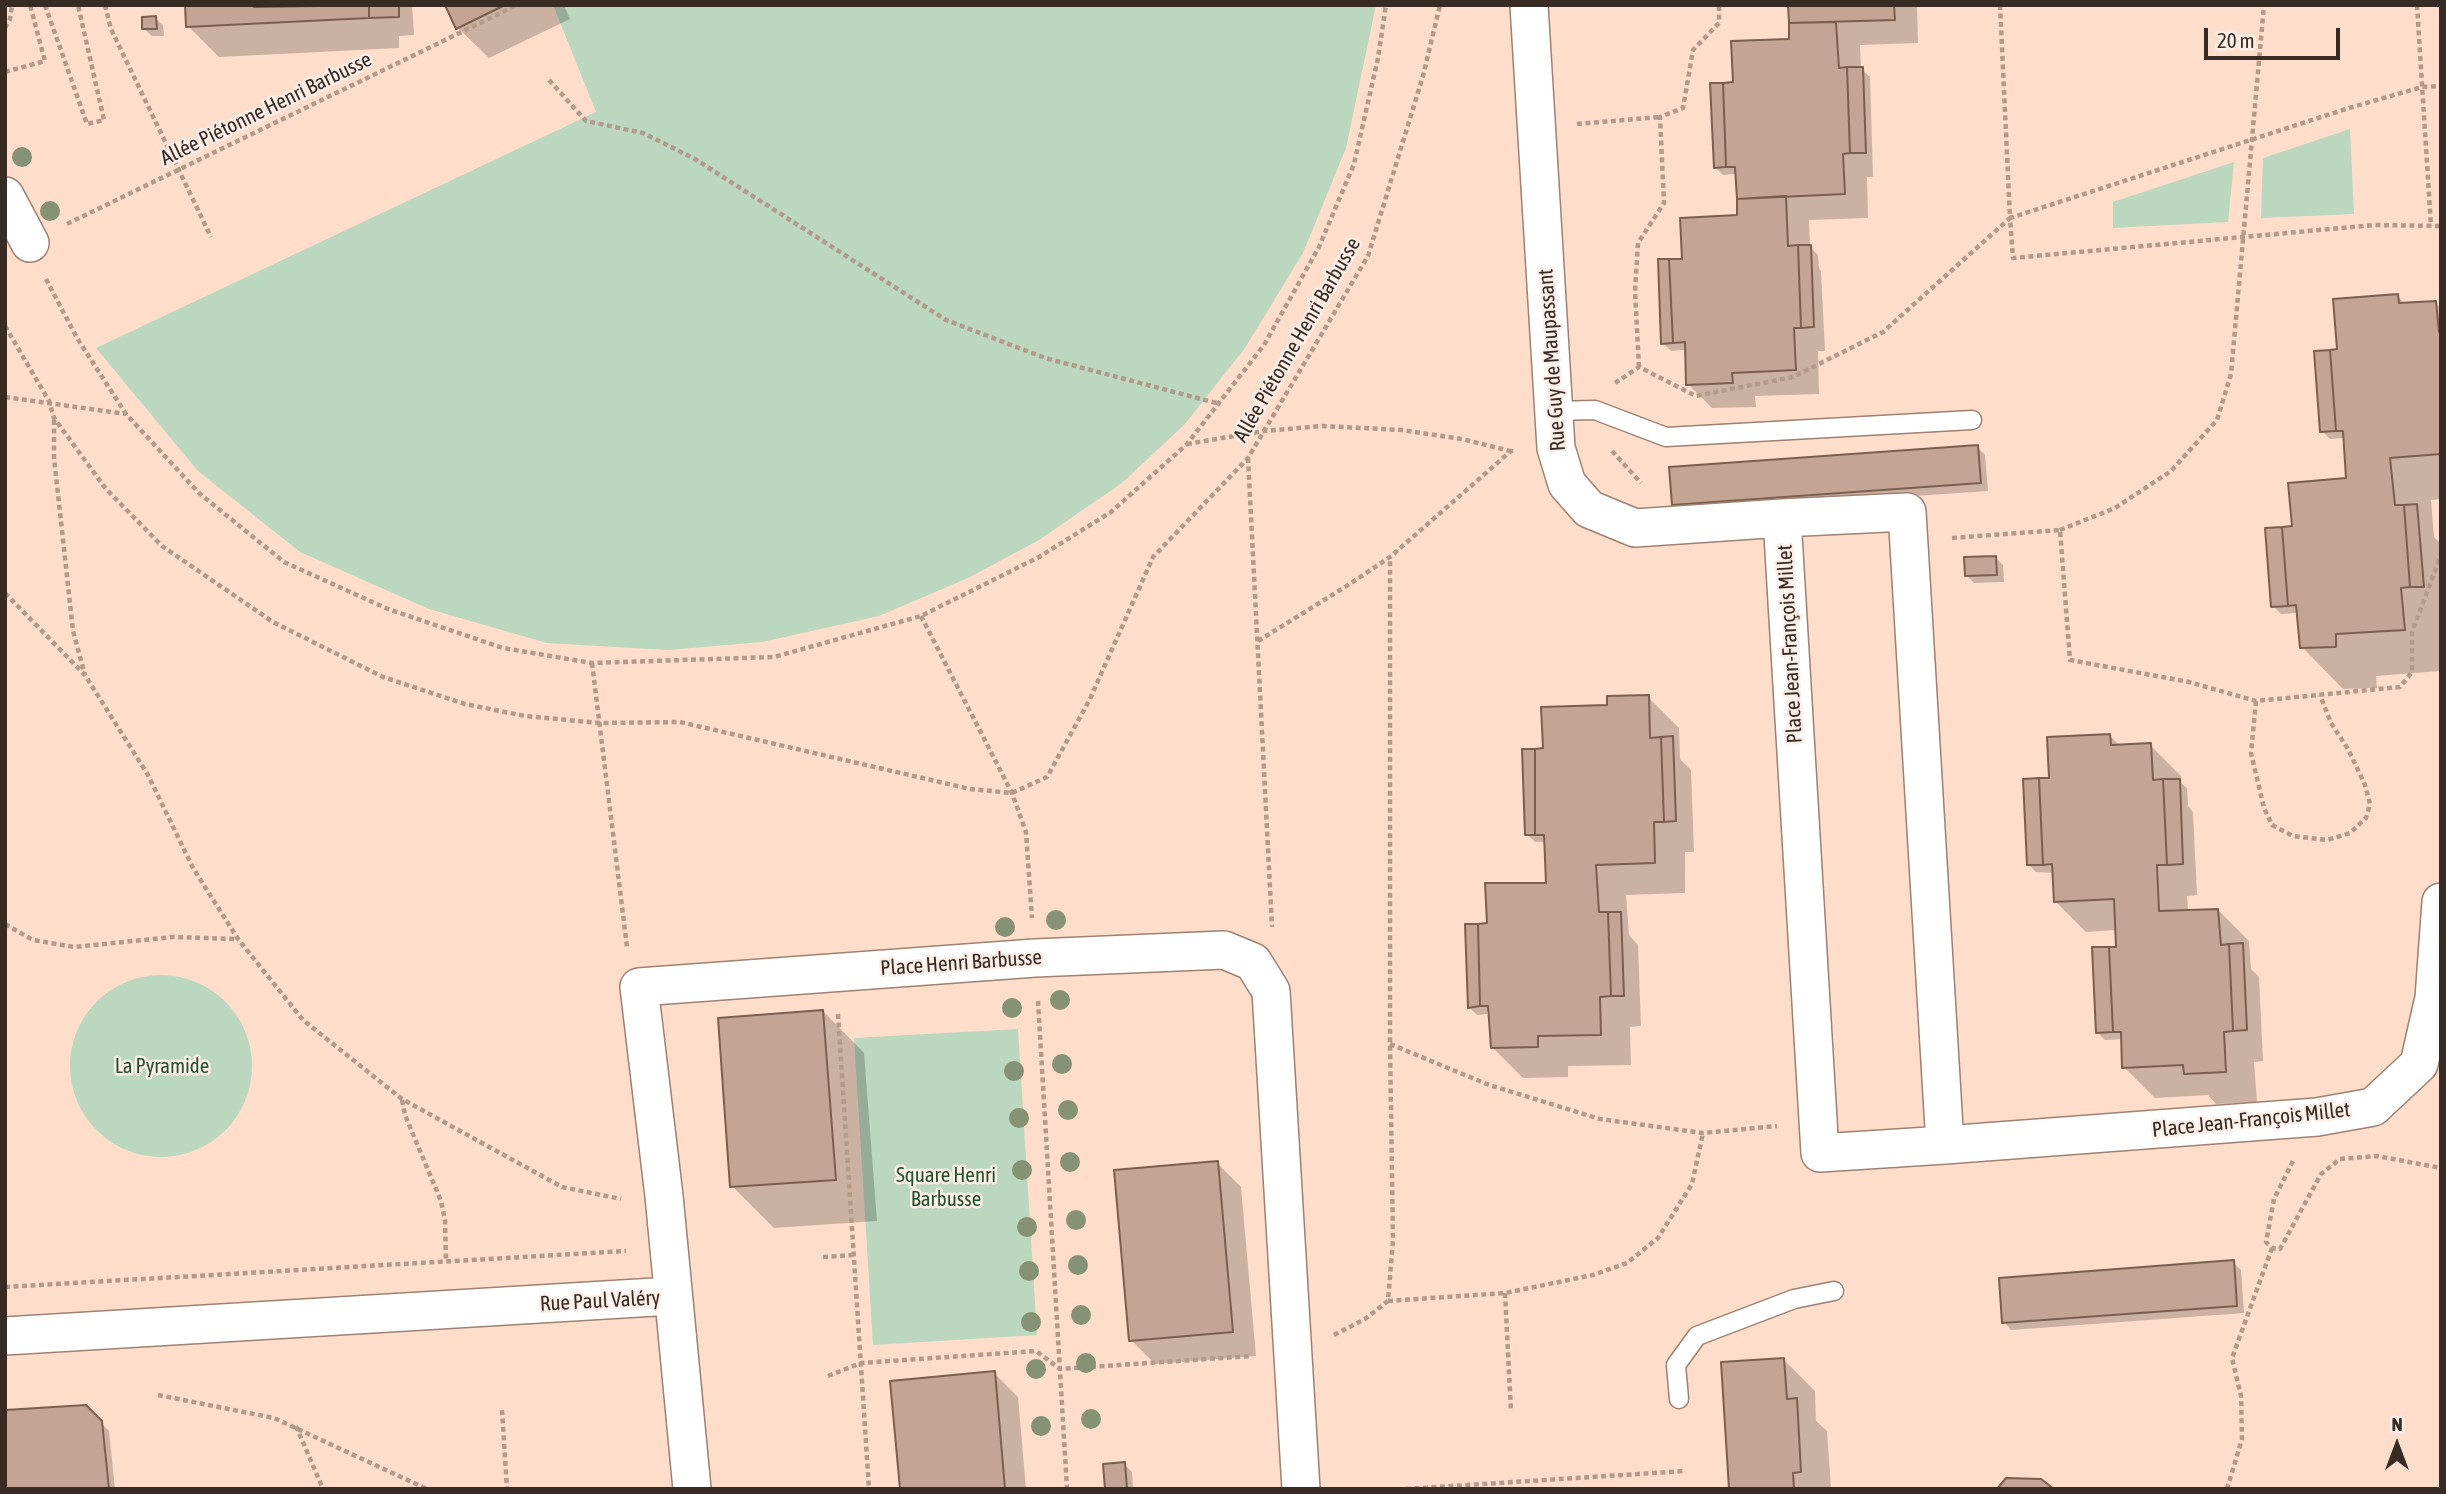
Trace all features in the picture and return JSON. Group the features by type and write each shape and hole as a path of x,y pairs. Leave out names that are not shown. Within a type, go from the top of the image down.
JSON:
{"street":[{"name":"Rue Guy de Maupassant","path":"1529,5 1553,411 1556,448 1567,484 1588,509 1635,528 1782,518"},
{"path":"5,196 30,243"},
{"name":"Place Jean-François Millet","path":"1945,1145 1907,512 1782,518 1821,1153 1945,1145 2317,1116 2373,1107 2418,1064 2434,998 2441,902"},
{"name":"Place Henri Barbusse","path":"639,987 1035,958 1224,950 1253,962 1271,990"},
{"path":"639,987 664,1196 692,1489"},
{"path":"1271,990 1301,1489"},
{"name":"Rue Paul Valéry","path":"5,1336 672,1296"}],"lane":[{"path":"1553,411 1595,410 1666,437 1972,420"},
{"path":"1679,1399 1676,1365 1697,1336 1794,1299 1834,1291"}],"path":[{"path":"5,28 10,19 12,5"},
{"path":"5,72 44,61 30,5"},
{"path":"45,5 86,124 104,120 78,5"},
{"path":"105,5 111,29 211,237"},
{"name":"Allée Piétonne Henri Barbusse","path":"30,243 178,168 516,5"},
{"path":"30,243 59,307 126,414 199,493 284,562 388,609 503,648 592,663 775,656 921,616 1039,557 1111,512 1187,444 1264,345 1319,247 1354,164 1375,71 1386,5"},
{"name":"Allée Piétonne Henri Barbusse","path":"1012,793 1047,777 1089,701 1153,557 1248,458 1368,256 1423,76 1440,5"},
{"path":"1537,127 1660,117 1683,108 1693,50 1719,23 1719,5"},
{"path":"2000,5 2012,258 2374,225 2441,226"},
{"path":"1909,541 2060,530 2115,509 2171,471 2217,420 2231,374 2264,5"},
{"path":"2417,5 2431,226"},
{"path":"549,80 586,121 643,134 695,159 946,320 1045,358 1220,404"},
{"path":"1639,367 1696,396 1793,377 1883,332 2010,218 2349,108 2422,87 2441,86"},
{"path":"1639,367 1635,291 1638,243 1664,202 1660,117"},
{"path":"5,326 49,401 54,418 54,458 73,631 85,676"},
{"path":"1639,367 1602,395 1595,410 1599,428 1615,457 1683,525"},
{"path":"5,397 49,401 126,414"},
{"path":"54,418 106,489 162,546 273,622 383,677 465,704 525,716 600,723 680,722 970,789 1012,793"},
{"path":"1187,444 1264,431 1322,426 1402,429 1511,451 1556,448"},
{"path":"1258,641 1390,557 1511,451"},
{"path":"1248,458 1272,902 1271,990"},
{"path":"2060,530 2070,660 2189,682 2256,701 2400,687 2412,673 2412,632 2441,555"},
{"path":"5,593 85,676 148,775 194,868 238,939 303,1020 402,1099 562,1187 622,1199 664,1196"},
{"path":"921,616 1012,793 1027,837 1067,1489"},
{"path":"592,663 627,950 639,987"},
{"path":"2256,701 2251,753 2264,808 2272,825 2293,836 2327,840 2350,833 2366,818 2370,804 2365,785 2348,749 2331,723 2320,695"},
{"path":"5,924 33,940 74,947 173,937 238,939"},
{"path":"835,971 869,1489"},
{"path":"1390,1044 1489,1085 1600,1119 1703,1132 1761,1129 1818,1118"},
{"path":"402,1099 405,1115 441,1201 445,1220 446,1261"},
{"path":"2317,1116 2316,1137 2292,1162 2274,1199 2266,1242 2272,1248 2280,1249 2321,1174 2340,1159 2377,1156 2441,1168"},
{"path":"1388,1301 1505,1293 1593,1275 1627,1263 1658,1238 1692,1184 1703,1132"},
{"path":"2227,1489 2242,1439 2241,1396 2232,1358 2272,1248"},
{"name":"Rue Paul Valéry","path":"5,1287 636,1250 672,1296"},
{"path":"823,1257 854,1255"},
{"path":"1505,1293 1511,1412"},
{"path":"158,1395 274,1418 427,1489"},
{"path":"502,1410 507,1489"},
{"path":"296,1426 323,1489"},
{"path":"1406,1489 1684,1471"}],"green space":[{"path":"553,5 1376,5 1346,148 1303,253 1245,348 1185,424 1122,483 1039,540 968,578 879,616 762,642 668,650 547,643 429,609 300,552 198,471 96,348 596,112"},
{"path":"2350,129 2354,214 2261,218 2263,158"},
{"path":"2234,162 2228,222 2113,228 2113,202"},
{"name":"La Pyramide","path":"161,975 196,982 225,1002 245,1031 252,1066 245,1101 225,1130 196,1150 161,1157 126,1150 97,1130 77,1101 70,1066 77,1031 97,1002 126,982"},
{"name":"Square Henri Barbusse","path":"1018,1029 1037,1335 873,1345 854,1038"}],"building":[{"path":"185,5 382,5 369,6 369,18 186,27"},
{"path":"399,5 399,17 369,18 369,6"},
{"path":"445,5 505,5 456,29"},
{"path":"1788,5 1894,5 1895,20 1789,23"},
{"path":"156,16 157,29 142,29 142,17"},
{"path":"1836,22 1839,68 1847,67 1850,153 1843,154 1845,194 1737,199 1735,167 1726,167 1723,83 1733,82 1731,41 1789,39 1789,23"},
{"path":"1847,67 1863,67 1866,153 1850,153"},
{"path":"1710,83 1723,83 1726,167 1714,168"},
{"path":"1786,196 1788,246 1798,245 1801,328 1794,328 1796,370 1732,373 1733,383 1686,385 1685,342 1673,343 1669,259 1682,259 1680,218 1737,215 1737,199"},
{"path":"1798,245 1811,245 1814,327 1801,328"},
{"path":"1658,259 1669,259 1673,343 1661,344"},
{"path":"2398,294 2399,303 2436,301 2439,332 2441,331 2441,454 2390,458 2395,505 2404,505 2410,587 2401,588 2405,630 2336,634 2336,647 2300,648 2296,605 2288,606 2282,527 2292,526 2288,483 2346,478 2343,431 2336,431 2330,350 2337,349 2333,299"},
{"path":"2330,350 2336,431 2320,432 2314,351"},
{"path":"1978,445 1981,483 1672,505 1669,467"},
{"path":"2417,504 2424,587 2410,587 2404,505"},
{"path":"2282,527 2288,606 2271,607 2265,528"},
{"path":"1996,556 1997,575 1965,576 1964,557"},
{"path":"1649,695 1650,738 1661,737 1664,822 1654,822 1655,863 1596,865 1599,912 1608,912 1611,996 1600,997 1601,1035 1538,1036 1538,1047 1491,1048 1488,1006 1480,1006 1478,924 1487,923 1485,883 1546,883 1544,835 1535,835 1535,749 1543,748 1541,707 1607,705 1607,696"},
{"path":"2110,734 2111,745 2151,743 2153,780 2163,779 2167,865 2157,865 2159,911 2218,909 2221,945 2229,944 2233,1031 2224,1032 2226,1072 2184,1074 2183,1065 2122,1068 2121,1032 2113,1032 2109,947 2116,947 2114,899 2054,902 2052,864 2043,865 2039,778 2049,778 2047,737"},
{"path":"1673,736 1676,821 1664,822 1661,737"},
{"path":"1522,749 1535,749 1535,835 1525,835"},
{"path":"2039,778 2043,865 2027,865 2023,779"},
{"path":"2163,779 2180,779 2183,864 2167,865"},
{"path":"1608,912 1621,912 1624,996 1611,996"},
{"path":"1465,924 1478,924 1480,1006 1468,1008"},
{"path":"2243,943 2247,1030 2233,1031 2229,944"},
{"path":"2092,947 2109,947 2113,1032 2096,1033"},
{"path":"823,1010 836,1180 730,1187 718,1018"},
{"path":"1218,1161 1233,1332 1129,1341 1114,1170"},
{"path":"2234,1260 2237,1306 2002,1323 1999,1278"},
{"path":"1784,1358 1787,1399 1797,1398 1801,1472 1793,1473 1794,1489 1729,1489 1721,1362"},
{"path":"995,1371 1005,1489 900,1489 890,1381"},
{"path":"86,1405 102,1421 109,1489 5,1489 5,1410"},
{"path":"1125,1462 1127,1489 1105,1489 1103,1464"},
{"path":"2006,1478 2041,1479 2054,1489 1997,1489"}]}
